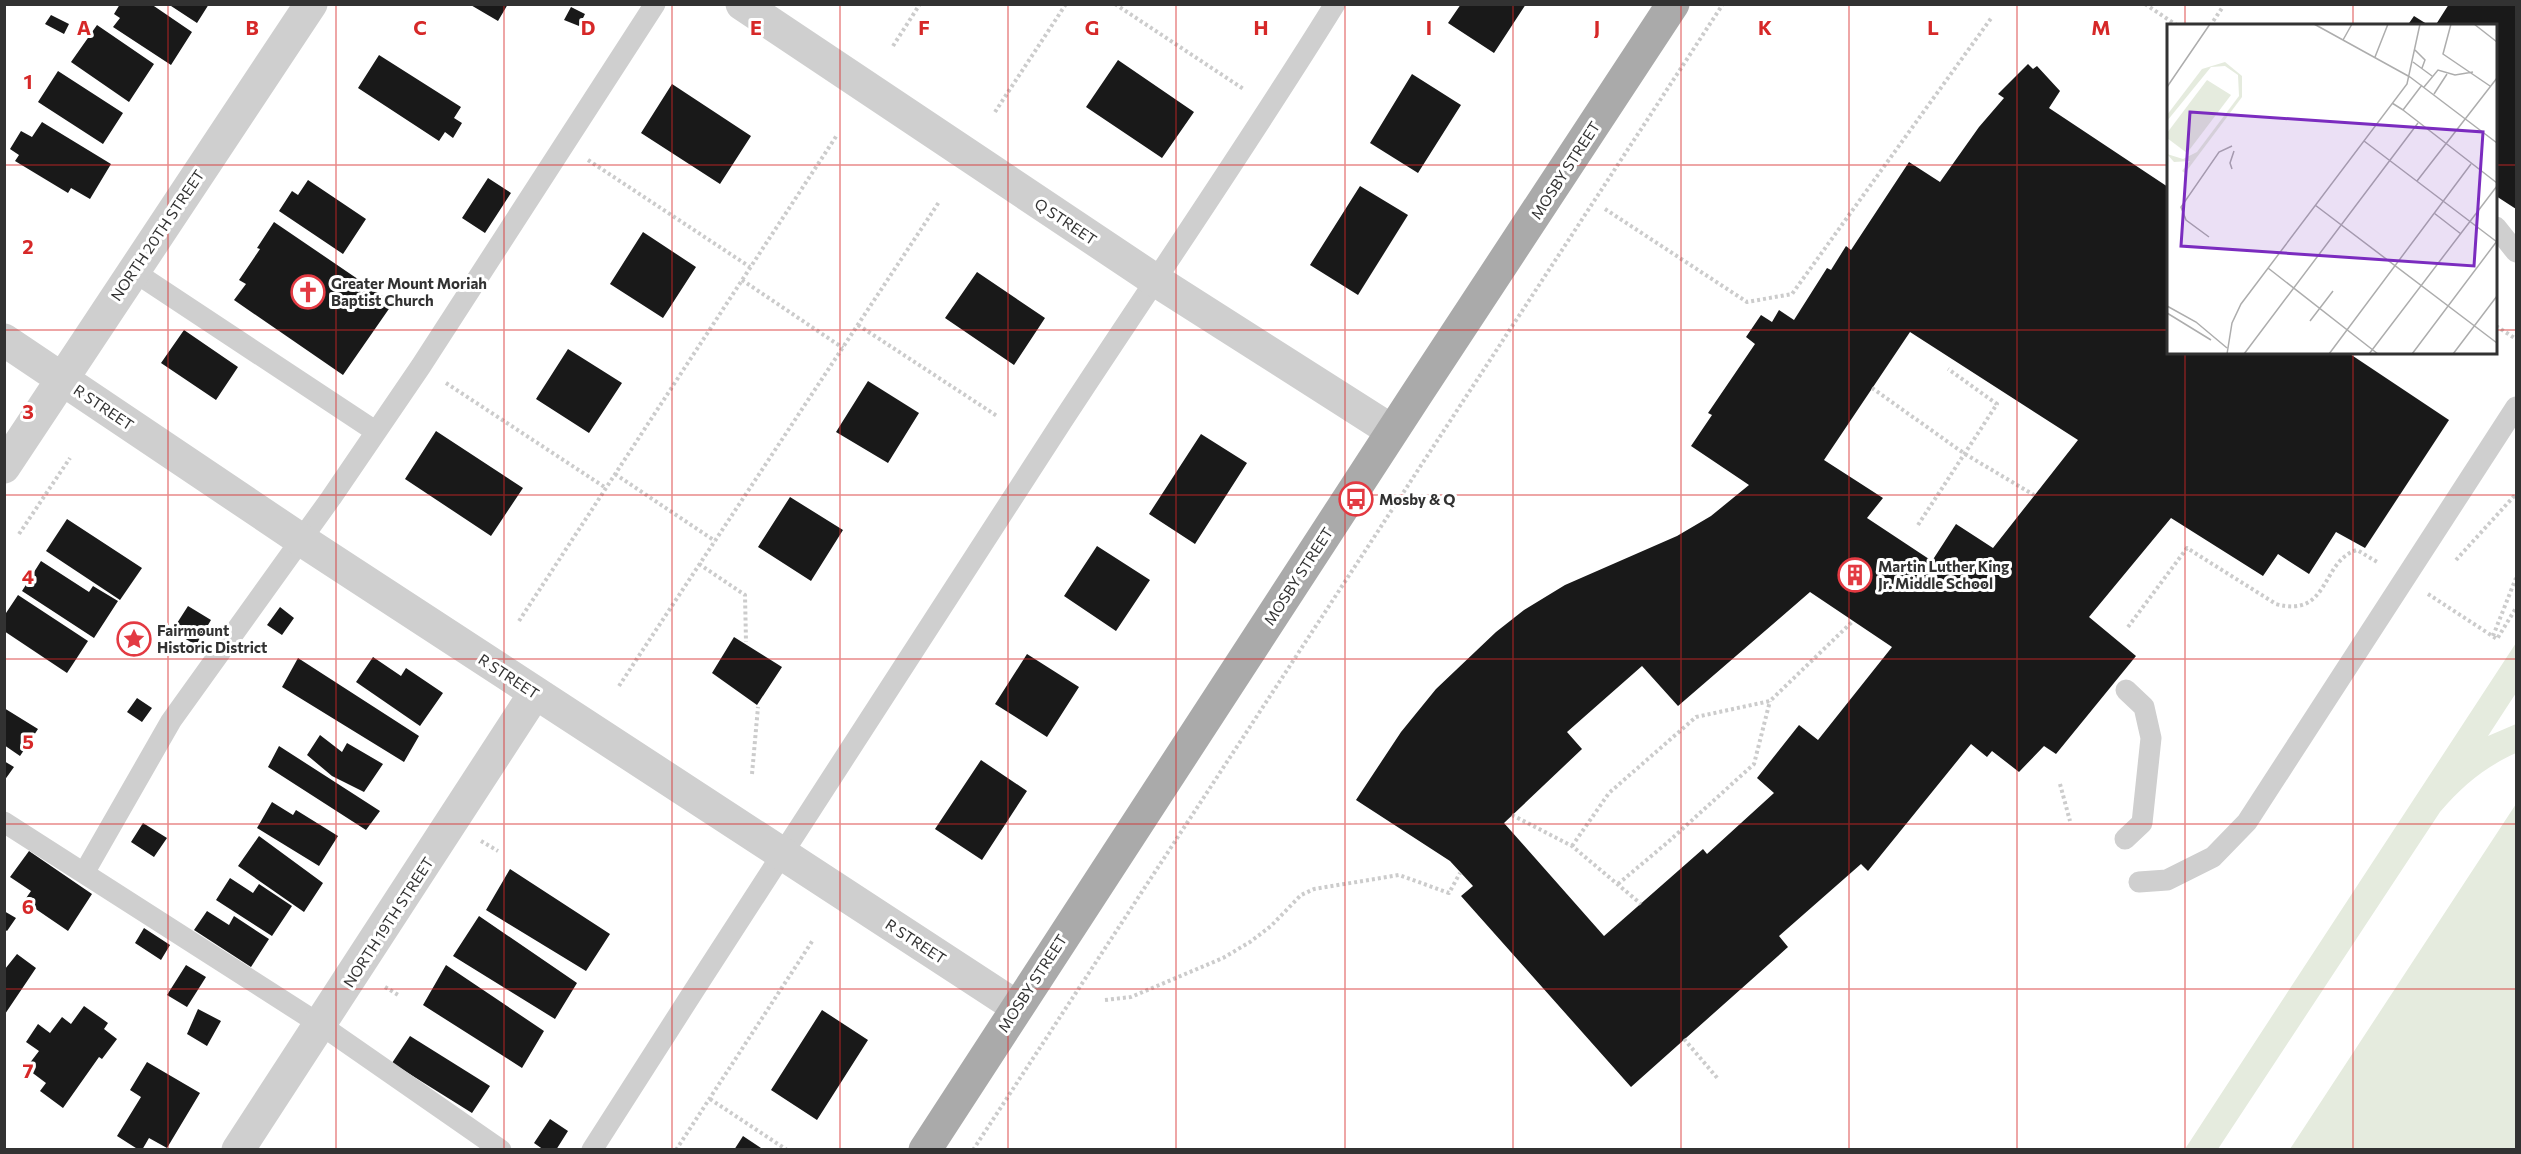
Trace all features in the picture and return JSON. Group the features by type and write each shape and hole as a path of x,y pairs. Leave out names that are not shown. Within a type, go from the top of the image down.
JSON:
{"main road":[{"name":"MOSBY STREET","path":"925,1149 1392,431 1674,4"}],"street":[{"name":"NORTH 20TH STREET","path":"4,467 311,4"},
{"name":"Q STREET","path":"742,4 1155,280 1392,431"},
{"name":"R STREET","path":"4,340 300,539 1017,1006"},
{"name":"NORTH 19TH STREET","path":"238,1149 321,1025 535,693"}],"lane":[{"path":"84,873 171,721 421,366 655,4"},
{"path":"592,1149 780,853 1271,107 1335,4"},
{"path":"2497,228 2517,252"},
{"path":"133,271 375,431"},
{"path":"2139,882 2167,880 2212,857 2247,822 2517,407"},
{"path":"2125,839 2142,823 2151,738 2144,707 2126,690"},
{"path":"4,822 321,1025 501,1149"}],"path":[{"path":"893,46 920,4"},
{"path":"995,112 1066,4"},
{"path":"1115,4 1271,107"},
{"path":"973,1149 1723,4"},
{"path":"2145,4 2175,24"},
{"path":"2211,24 2222,8"},
{"path":"1605,209 1747,302 1792,294 1992,17"},
{"path":"519,621 837,135"},
{"path":"564,145 750,267"},
{"path":"619,686 939,202"},
{"path":"742,280 843,348"},
{"path":"858,324 997,416"},
{"path":"2497,327 2517,339"},
{"path":"421,366 606,488"},
{"path":"1918,525 1997,404 1948,369"},
{"path":"1872,388 1965,454 2034,495"},
{"path":"19,534 70,458"},
{"path":"615,474 715,541"},
{"path":"2448,568 2517,494"},
{"path":"2128,627 2187,548 2276,604 2287,607 2300,606 2316,596 2348,552 2357,550 2381,564"},
{"path":"699,564 745,595 746,642"},
{"path":"2493,636 2517,578"},
{"path":"2426,592 2433,584"},
{"path":"2432,597 2497,639 2517,608"},
{"path":"1572,846 1609,793 1696,717 1770,701 1853,621"},
{"path":"1618,884 1754,764 1770,701"},
{"path":"752,774 758,707"},
{"path":"2060,784 2070,821"},
{"path":"1512,815 1572,846 1641,904"},
{"path":"1105,1000 1131,997 1222,958 1264,932 1301,895 1314,889 1399,875 1449,893 1460,873"},
{"path":"676,1149 813,940"},
{"path":"1684,1039 1719,1080"},
{"path":"710,1099 787,1149"}],"shaded area":[{"path":"2516,643 2516,693 2488,736 2516,724 2516,753 2494,764 2475,778 2440,812 2218,1149 2185,1149"},
{"path":"2516,804 2516,1149 2290,1149"}],"building":[{"path":"120,4 151,4 192,32 171,65 113,27 120,18 114,14"},
{"path":"168,4 209,4 197,23"},
{"path":"469,4 508,4 498,21"},
{"path":"1461,4 1526,4 1494,53 1448,23"},
{"path":"2449,4 2516,4 2516,209 2497,197 2497,24 2436,24"},
{"path":"571,7 585,14 579,26 564,20"},
{"path":"51,15 69,24 64,34 45,24"},
{"path":"2414,16 2427,24 2408,24"},
{"path":"97,25 154,64 129,102 71,62"},
{"path":"379,55 461,107 454,118 462,123 453,138 445,132 439,141 358,88"},
{"path":"1118,60 1194,112 1162,158 1086,107"},
{"name":"Martin Luther King Jr. Middle School","path":"2028,64 2033,69 2037,66 2060,91 2049,108 2167,186 2167,354 2350,354 2449,420 2365,548 2336,532 2309,574 2278,554 2263,576 2171,518 2089,617 2136,656 2056,754 2044,746 2019,772 1992,751 1987,757 1971,744 1868,871 1861,864 1779,936 1788,947 1631,1087 1461,896 1473,886 1450,861 1356,800 1401,732 1436,689 1496,632 1524,610 1565,585 1677,536 1711,516 1749,485 1691,446 1712,415 1708,413 1755,344 1746,337 1761,315 1772,322 1779,310 1794,320 1827,268 1831,270 1846,246 1851,250 1909,162 1940,182 1979,127 2004,98 1998,94","holes":["1910,332 2078,440 1993,548 1956,524 1932,561 1867,518 1883,498 1824,460","1810,592 1892,647 1818,740 1799,725 1757,778 1774,793 1707,854 1703,849 1604,936 1504,823 1582,749 1567,732 1642,666 1678,706"]},
{"path":"58,71 123,113 103,144 38,102"},
{"path":"1412,74 1461,105 1418,173 1370,143"},
{"path":"672,84 751,136 720,184 641,133"},
{"path":"42,122 111,164 90,199 71,188 68,193 15,161 19,155 10,149 21,131 32,137"},
{"path":"488,178 511,193 485,233 462,218"},
{"path":"308,180 366,219 343,254 279,211 292,191 298,195"},
{"path":"1360,186 1408,215 1358,295 1310,265"},
{"name":"Greater Mount Moriah Baptist Church","path":"274,222 393,303 343,375 234,300 246,284 239,280 260,249 257,248"},
{"path":"643,232 696,267 663,318 610,284"},
{"path":"977,272 1045,318 1014,365 945,318"},
{"path":"184,330 238,367 216,400 161,363"},
{"path":"568,349 622,383 589,433 536,399"},
{"path":"868,381 919,413 888,463 836,432"},
{"path":"436,431 523,488 491,536 405,479"},
{"path":"1201,434 1247,463 1195,544 1149,514"},
{"path":"790,497 843,530 811,581 758,547"},
{"path":"67,519 142,568 120,600 46,551"},
{"path":"1097,546 1150,580 1116,631 1064,596"},
{"path":"41,561 89,592 93,586 118,601 94,638 22,591"},
{"path":"18,595 88,641 67,673 4,631 4,616"},
{"path":"188,606 211,620 196,645 172,631"},
{"path":"280,607 294,618 282,635 267,625"},
{"path":"734,637 782,667 757,705 712,673"},
{"path":"1027,654 1079,687 1047,737 995,704"},
{"path":"373,657 401,676 406,668 443,693 420,726 356,682"},
{"path":"298,658 419,736 404,762 282,687"},
{"path":"137,698 152,708 142,722 127,712"},
{"path":"4,708 38,729 20,756 4,745"},
{"path":"320,735 342,752 347,743 383,764 364,792 332,776 307,755"},
{"path":"279,746 380,811 366,830 268,767"},
{"path":"981,760 1027,791 982,860 935,829"},
{"path":"4,761 14,767 4,781"},
{"path":"272,802 293,815 296,810 338,836 319,866 257,828"},
{"path":"143,823 167,838 154,857 131,842"},
{"path":"259,836 323,883 304,912 238,866"},
{"path":"29,851 92,894 68,931 24,901 31,891 10,877"},
{"path":"510,869 610,934 586,971 486,910"},
{"path":"230,878 253,893 259,884 292,906 272,936 216,900"},
{"path":"4,911 16,918 7,931 4,929"},
{"path":"207,911 229,925 234,916 269,939 251,967 194,930"},
{"path":"479,916 577,983 555,1019 453,956"},
{"path":"144,928 170,945 161,960 135,943"},
{"path":"17,954 36,968 5,1014 5,969"},
{"path":"186,965 206,977 187,1007 167,995"},
{"path":"446,965 544,1031 522,1068 423,1005"},
{"path":"84,1006 108,1023 104,1029 117,1039 102,1059 99,1057 63,1108 40,1091 46,1083 26,1068 39,1051 26,1042 38,1024 50,1033 62,1017 71,1024"},
{"path":"198,1009 221,1021 207,1046 187,1034"},
{"path":"822,1010 868,1040 817,1120 771,1090"},
{"path":"410,1036 490,1086 472,1113 392,1063"},
{"path":"147,1062 200,1093 167,1148 149,1138 142,1150 139,1150 117,1136 141,1097 130,1090"},
{"path":"550,1119 568,1131 556,1150 544,1150 534,1143"},
{"path":"743,1136 764,1150 734,1150"}],"place":[{"name":"Greater Mount Moriah Baptist Church","path":"308,292"},
{"name":"Mosby & Q","path":"1356,499"},
{"name":"Martin Luther King Jr. Middle School","path":"1855,575"},
{"name":"Fairmount Historic District","path":"134,639"}]}
